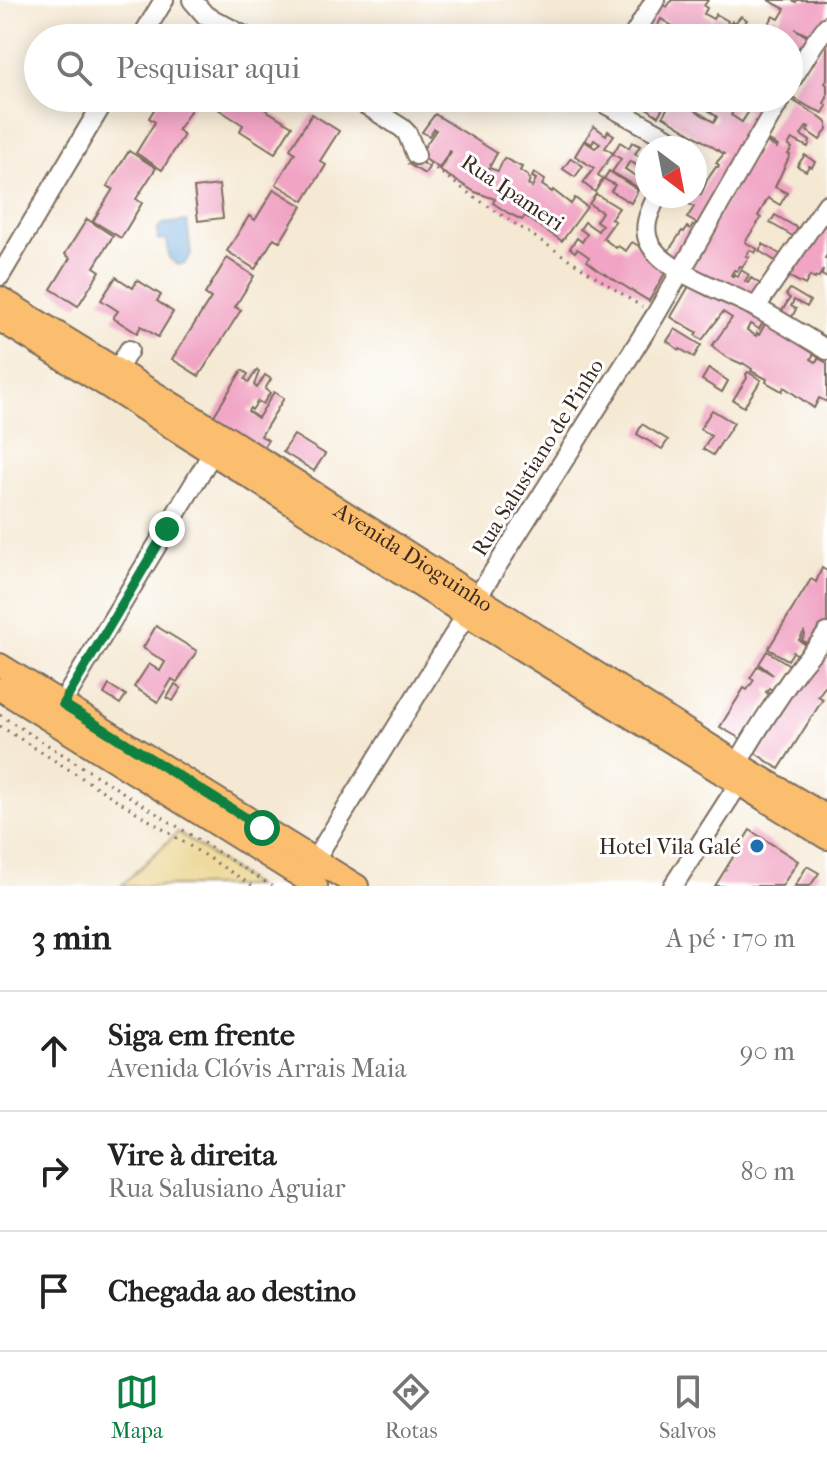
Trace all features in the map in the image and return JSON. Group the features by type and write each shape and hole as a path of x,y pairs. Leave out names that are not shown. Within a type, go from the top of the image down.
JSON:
{"main road":[{"name":"Avenida Dioguinho","path":"0,298 112,378 471,606 742,772 827,817"},
{"name":"Avenida Dioguinho","path":"0,320 112,378"},
{"path":"0,665 57,713 302,876 357,886"},
{"path":"0,689 57,713"},
{"name":"Avenida Dioguinho","path":"742,772 827,838"}],"street":[{"path":"149,24 164,0"},
{"path":"192,0 205,15 222,24"},
{"path":"640,24 655,0"},
{"path":"803,61 827,26"},
{"path":"0,276 98,112"},
{"path":"377,112 407,133 416,155"},
{"path":"620,112 664,136"},
{"name":"Rua Salustiano de Pinho","path":"302,876 655,316 773,112"},
{"path":"756,307 827,204"},
{"path":"652,208 646,221 648,240 660,256 681,272 756,307 827,350"},
{"path":"112,378 129,350"},
{"path":"57,713 218,444"},
{"path":"673,886 742,772 795,673 827,633"}],"path":[{"name":"Rua Ipameri","path":"416,155 474,197 655,316"},
{"path":"0,715 272,886"},
{"path":"0,726 253,886"}],"sand":[{"path":"178,832 255,886 121,886"}],"water":[{"path":"187,221 191,255 185,263 178,265 169,258 167,239 158,240 157,231 162,224"}],"building":[{"path":"672,0 708,0 704,14 713,19 716,14 728,21 727,24 669,24 661,19 658,24 649,24 660,3 667,7"},
{"path":"768,0 827,0 827,19 813,38 803,33 803,24 769,24 773,16 779,19 785,9"},
{"path":"741,16 747,20 744,24 730,24"},
{"path":"803,34 811,39 803,47"},
{"path":"827,39 827,98 824,103 827,106 823,113 803,103 803,73"},
{"path":"803,107 827,123 820,140 807,131 807,126 801,135 810,141 808,147 792,139 788,145 792,148 790,155 775,187 787,193 780,205 768,198 758,216 761,218 745,242 757,249 755,253 750,250 742,267 731,275 738,277 741,270 749,275 745,281 748,283 751,278 763,286 756,298 725,288 711,276 707,282 685,271 763,140 777,148 765,139 781,112 803,112"},
{"path":"153,112 189,112 178,130 184,135 162,170 136,153 155,122 149,118"},
{"path":"223,112 269,112 292,126 275,153 240,131 243,125"},
{"path":"665,112 698,112 714,122 717,117 711,112 733,112 731,115 742,122 748,112 770,112 679,266 665,256 682,231 695,226 696,223 687,218 693,208 707,208 707,180 718,167 716,163 724,154 707,143 707,136 695,136 663,116"},
{"path":"312,114 339,131 320,161 326,165 304,201 276,184 295,153 290,149"},
{"path":"435,114 497,153 489,168 498,171 504,158 522,167 520,171 530,179 528,185 532,187 536,179 532,177 534,173 545,180 542,185 552,192 571,204 575,198 587,207 562,241 535,223 536,218 534,222 525,216 522,220 493,203 495,199 475,192 439,170 450,151 439,168 419,155 436,130 429,136 422,132"},
{"path":"594,126 606,135 608,131 614,135 605,148 613,153 598,175 603,179 595,192 583,183 594,168 575,156 584,141 595,148 600,144 585,140"},
{"path":"620,142 629,148 632,142 635,144 635,164 630,161 625,169 635,176 635,186 612,172 621,159 613,154"},
{"path":"129,151 156,168 136,199 142,203 121,238 93,221 113,189 107,186"},
{"path":"805,155 815,162 806,171 797,166"},
{"path":"413,157 429,167 425,174 408,164"},
{"path":"571,158 583,166 575,177 563,169"},
{"path":"609,171 635,188 631,203 611,191 615,185 604,179"},
{"path":"219,185 223,218 198,221 194,188"},
{"path":"274,189 302,206 280,242 274,238 255,269 227,251 249,216 255,220"},
{"path":"596,194 619,208 611,219 615,221 603,238 626,251 632,242 667,263 662,272 665,273 649,301 600,271 587,261 589,257 582,252 570,248 577,238 582,242 587,234 580,229 585,222 598,231 602,225 596,221 602,212 589,204"},
{"path":"775,215 803,231 798,239 770,223"},
{"path":"87,219 113,236 94,267 100,271 78,306 51,289 70,258 65,254"},
{"path":"822,224 827,227 827,278 822,275 823,270 818,278 810,276 805,285 786,275"},
{"path":"763,244 783,256 779,263 759,251"},
{"path":"227,258 254,276 235,307 241,310 199,376 172,359 211,298 205,294"},
{"path":"116,277 133,288 137,280 161,295 157,301 173,312 158,337 141,326 137,333 113,318 118,311 101,300"},
{"path":"689,286 707,296 711,290 764,320 759,329 750,324 747,330 756,336 767,320 815,351 811,359 816,362 818,358 827,363 827,402 819,398 814,408 784,387 782,391 766,382 767,379 743,363 724,356 712,346 732,318 723,312 702,340 695,335 697,332 671,317"},
{"path":"790,289 810,301 807,307 794,300 791,306 796,309 792,317 782,311 790,298 786,295"},
{"path":"675,329 701,345 694,357 667,341"},
{"path":"709,368 728,381 722,392 702,380"},
{"path":"242,370 248,374 245,379 249,382 257,370 259,372 254,385 257,388 265,375 271,379 265,389 270,393 263,404 258,401 248,411 258,418 274,392 284,398 261,436 268,440 263,448 213,417"},
{"path":"748,372 761,380 744,407 733,400"},
{"path":"712,410 734,423 713,455 703,449 711,436 700,429"},
{"path":"642,424 668,440 662,449 637,434"},
{"path":"294,435 325,454 314,471 283,452"},
{"path":"822,568 827,571 827,628 814,648 802,640 804,632 799,640 806,645 800,656 793,652 788,660 768,649 811,579 816,582"},
{"path":"156,626 197,651 177,682 172,679 158,702 134,687 149,664 160,671 165,662 143,648"},
{"path":"827,641 827,684 818,696 823,699 779,769 755,753 804,670"},
{"path":"767,651 793,667 776,692 769,688 766,692 770,695 749,732 746,730 741,739 720,727 744,688 747,690 754,680 750,678 758,666 773,675 759,664"},
{"path":"175,684 181,688 173,701 167,698"},
{"path":"109,685 126,695 120,704 104,694"},
{"name":"Hotel Vila Galé","path":"750,830 798,861 782,886 715,886"},
{"path":"807,866 819,873 810,886 795,886"}],"place":[{"name":"Hotel Vila Galé","path":"757,846"}],"route":[{"path":"167,529 63,704 262,828"}]}
